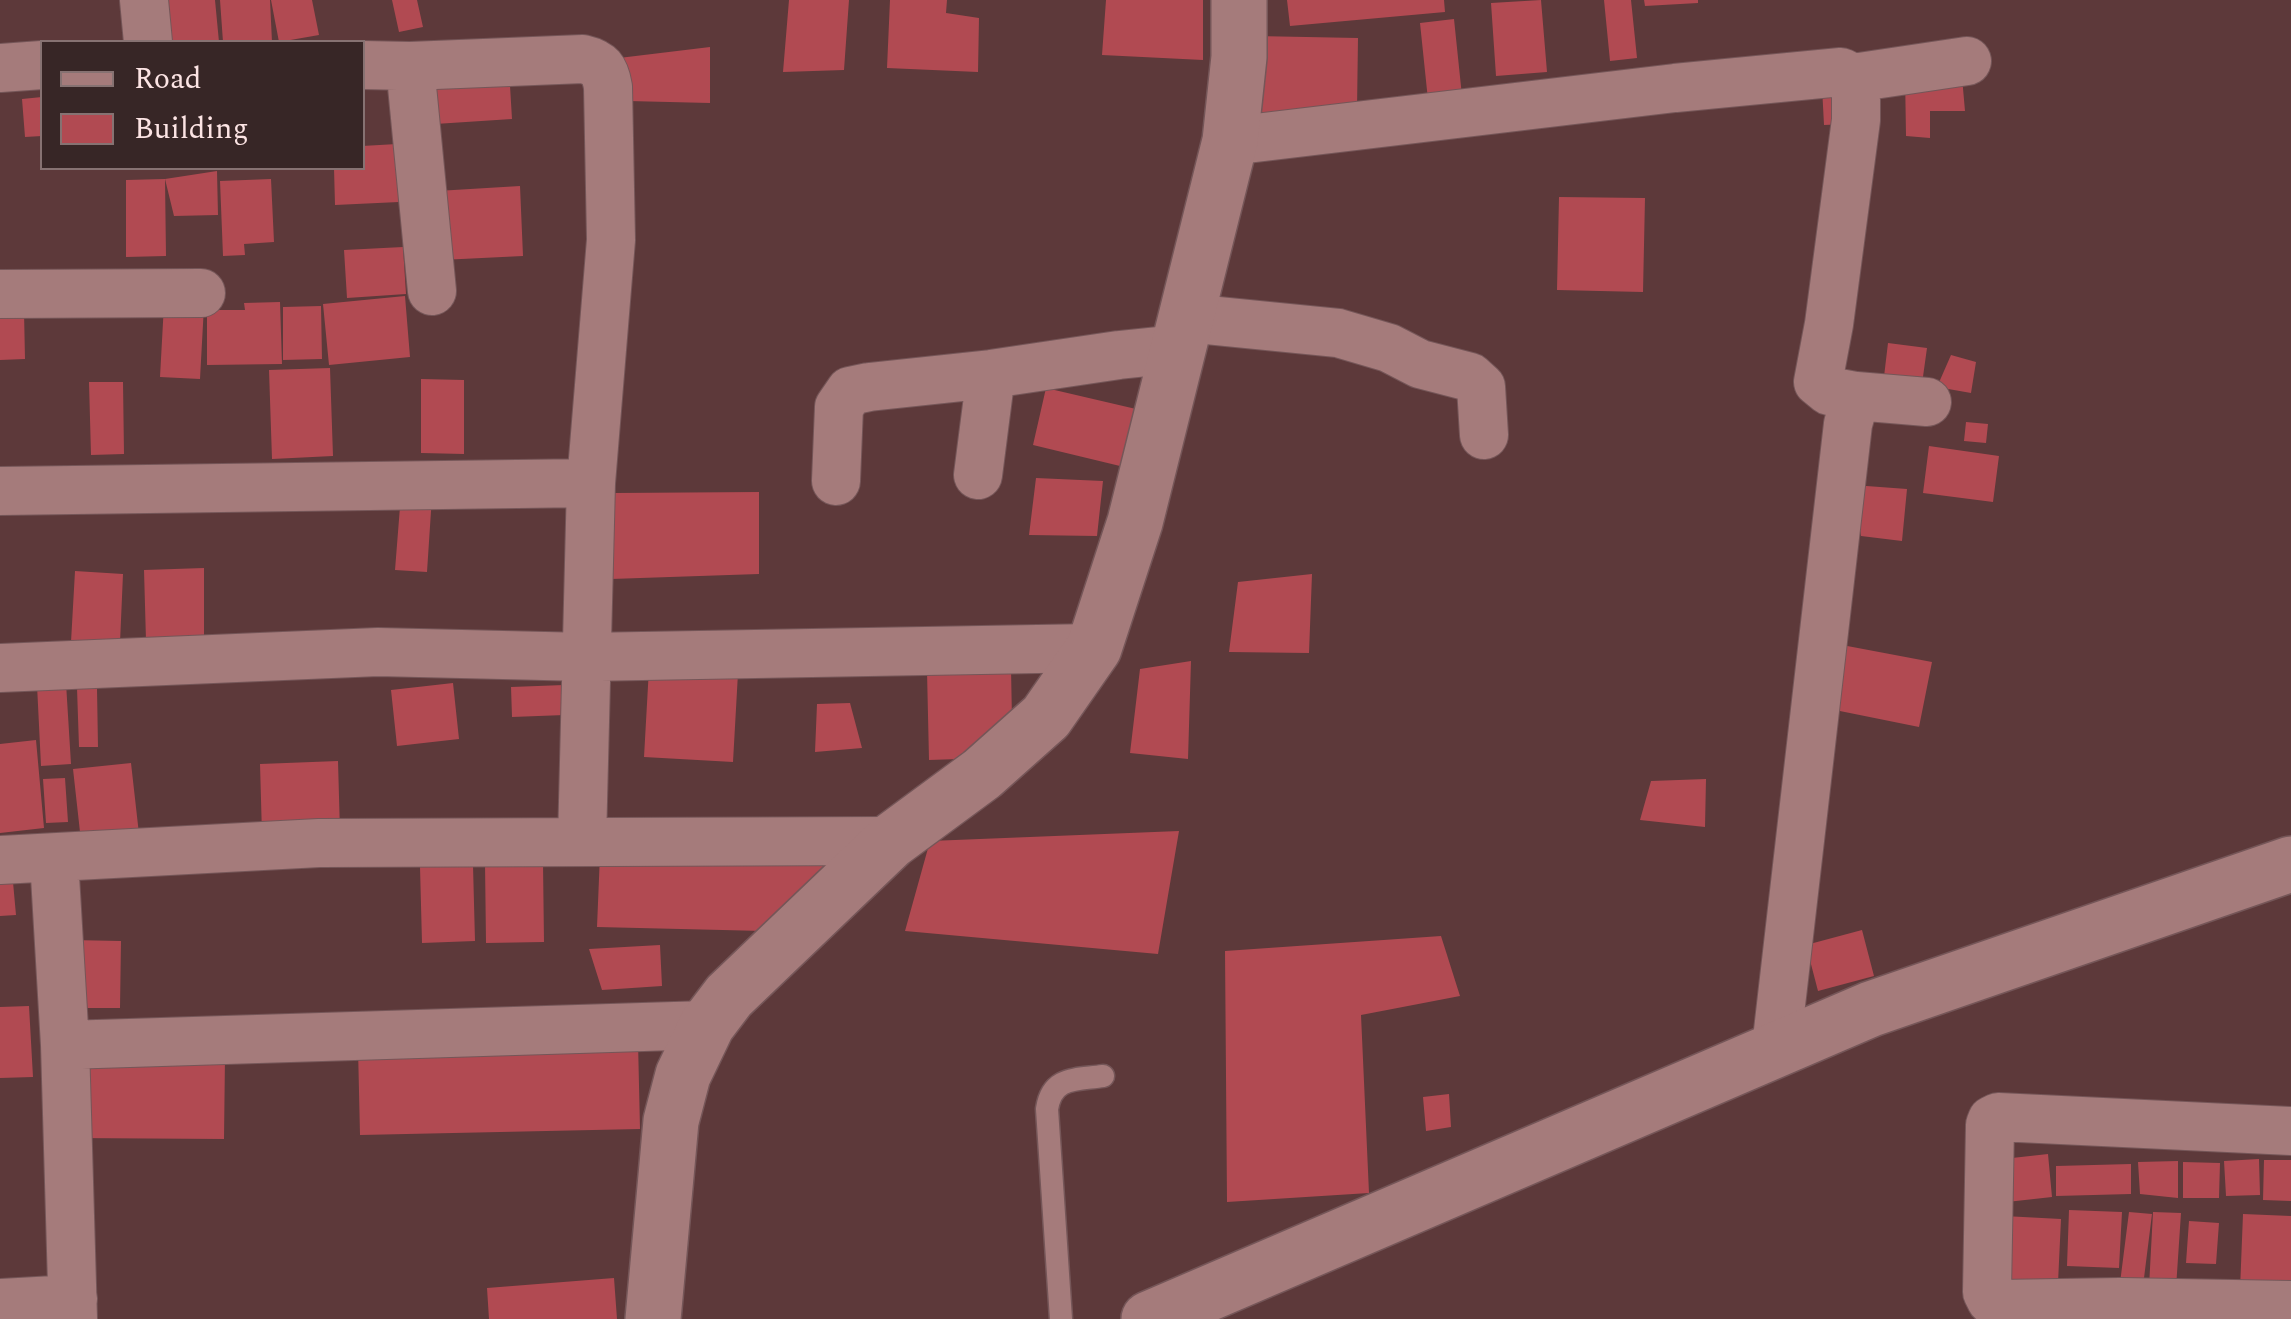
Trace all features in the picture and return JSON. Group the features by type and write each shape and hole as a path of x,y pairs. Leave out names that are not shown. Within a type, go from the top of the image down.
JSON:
{"street":[{"path":"144,0 148,40"},
{"path":"653,1319 671,1122 684,1074 708,1025 729,996 891,841 982,774 1046,716 1094,648 1134,522 1230,142 1239,58 1239,0"},
{"path":"365,64 583,59 597,62 605,71 611,240 591,484 582,841"},
{"path":"1230,142 1674,88 1841,72 1853,78 1967,62"},
{"path":"0,68 40,65"},
{"path":"410,66 432,290"},
{"path":"1853,78 1856,120 1818,382 1829,391 1856,396 1927,402"},
{"path":"0,294 201,293"},
{"path":"836,481 839,407 850,392 868,386 991,374 1119,354 1182,334 1338,333 1389,348 1420,364 1470,376 1481,387 1484,435"},
{"path":"978,475 991,374"},
{"path":"1776,1048 1848,424 1856,396"},
{"path":"0,490 591,484"},
{"path":"0,668 378,652 586,657 1094,648"},
{"path":"0,860 319,843 891,841"},
{"path":"0,1303 73,1309 65,1046 54,859"},
{"path":"1149,1319 1871,1009 2291,864"},
{"path":"65,1046 708,1025"},
{"path":"2291,1131 1998,1117 1992,1120 1987,1292 1999,1304 2120,1310 2291,1305"}],"lane":[{"path":"1061,1319 1048,1097 1064,1082 1102,1076"}],"building":[{"path":"156,0 215,0 219,40 160,40"},
{"path":"220,0 270,0 272,40 223,40"},
{"path":"271,0 312,0 319,35 279,40"},
{"path":"392,0 417,0 423,27 399,32"},
{"path":"789,0 849,0 844,70 783,72"},
{"path":"890,0 947,0 946,13 979,18 978,72 887,68"},
{"path":"1106,0 1203,0 1203,60 1102,55"},
{"path":"1287,0 1444,0 1445,12 1290,26"},
{"path":"1541,0 1547,72 1496,76 1491,3"},
{"path":"1604,0 1631,0 1637,58 1610,61"},
{"path":"1644,0 1698,0 1698,3 1645,6"},
{"path":"1454,19 1462,96 1428,100 1420,23"},
{"path":"1255,36 1358,38 1357,110 1254,119"},
{"path":"710,47 710,103 628,101 619,58"},
{"path":"509,69 512,119 420,125 417,74"},
{"path":"1905,74 1962,77 1965,111 1930,111 1930,138 1906,136"},
{"path":"1845,86 1847,124 1824,125 1822,87"},
{"path":"40,97 40,136 25,137 22,99"},
{"path":"397,144 399,202 335,205 334,170 365,170 365,146"},
{"path":"217,171 218,215 174,216 165,179"},
{"path":"165,179 166,256 126,257 126,180"},
{"path":"271,179 274,242 244,244 245,255 223,256 220,181"},
{"path":"520,186 523,256 441,260 437,191"},
{"path":"1559,197 1645,198 1643,292 1557,290"},
{"path":"403,247 406,294 347,298 344,250"},
{"path":"405,296 410,357 329,365 323,304"},
{"path":"280,302 282,364 207,365 207,310 245,310 244,303"},
{"path":"164,304 204,306 200,379 160,377"},
{"path":"321,306 322,359 283,360 283,307"},
{"path":"24,311 25,359 0,360 0,312"},
{"path":"1888,343 1927,348 1921,391 1883,385"},
{"path":"1951,355 1976,362 1971,393 1937,387"},
{"path":"330,368 333,456 272,459 269,370"},
{"path":"421,379 464,380 464,454 421,453"},
{"path":"89,382 123,382 124,454 91,455"},
{"path":"1046,388 1136,409 1120,466 1033,445"},
{"path":"1966,422 1988,424 1986,443 1964,441"},
{"path":"1929,446 1999,456 1993,502 1923,493"},
{"path":"1036,478 1103,481 1097,536 1029,535"},
{"path":"1853,485 1907,489 1902,541 1861,536"},
{"path":"759,492 759,574 611,579 615,493"},
{"path":"401,494 432,496 427,572 395,570"},
{"path":"204,568 204,640 146,641 144,570"},
{"path":"75,571 123,574 120,643 71,642"},
{"path":"1312,574 1309,653 1229,652 1238,582"},
{"path":"1842,645 1932,662 1919,727 1830,709"},
{"path":"1191,661 1188,759 1130,753 1140,669"},
{"path":"649,668 738,673 733,762 644,757"},
{"path":"1011,668 1012,720 959,759 929,760 927,671"},
{"path":"66,683 71,764 41,766 37,685"},
{"path":"453,683 459,739 397,746 391,690"},
{"path":"564,685 565,715 512,717 511,687"},
{"path":"77,688 97,688 98,747 79,747"},
{"path":"850,703 862,748 815,752 817,704"},
{"path":"36,740 44,828 0,833 0,744"},
{"path":"338,761 340,832 262,835 260,764"},
{"path":"131,763 139,834 81,841 73,769"},
{"path":"65,778 68,822 46,823 43,779"},
{"path":"1706,779 1705,827 1640,820 1651,781"},
{"path":"1179,831 1158,954 905,931 930,841"},
{"path":"600,854 843,861 764,931 597,927"},
{"path":"485,863 543,863 544,942 486,943"},
{"path":"473,865 475,941 422,943 420,867"},
{"path":"12,871 16,915 0,916 0,872"},
{"path":"1862,930 1874,976 1818,991 1806,945"},
{"path":"1441,936 1460,996 1361,1015 1369,1193 1227,1202 1225,951"},
{"path":"71,940 121,941 120,1008 71,1008"},
{"path":"660,945 662,986 602,990 589,949"},
{"path":"29,1006 33,1077 0,1078 0,1007"},
{"path":"638,1041 640,1129 360,1135 358,1048"},
{"path":"73,1056 225,1057 224,1139 72,1138"},
{"path":"1449,1094 1451,1127 1426,1131 1423,1097"},
{"path":"2048,1154 2052,1197 2007,1202 2003,1159"},
{"path":"2259,1159 2260,1195 2226,1196 2224,1161"},
{"path":"2264,1160 2291,1160 2291,1201 2263,1200"},
{"path":"2178,1161 2178,1198 2140,1194 2138,1162"},
{"path":"2183,1162 2220,1163 2219,1198 2183,1198"},
{"path":"2131,1164 2131,1194 2056,1196 2056,1166"},
{"path":"2069,1210 2122,1212 2119,1268 2067,1266"},
{"path":"2129,1212 2152,1214 2143,1286 2120,1283"},
{"path":"2153,1212 2181,1213 2176,1288 2149,1287"},
{"path":"2243,1214 2291,1216 2291,1292 2240,1290"},
{"path":"2004,1216 2061,1219 2058,1283 2001,1280"},
{"path":"2189,1221 2219,1223 2216,1264 2186,1263"},
{"path":"614,1278 617,1319 489,1319 487,1288"}]}
